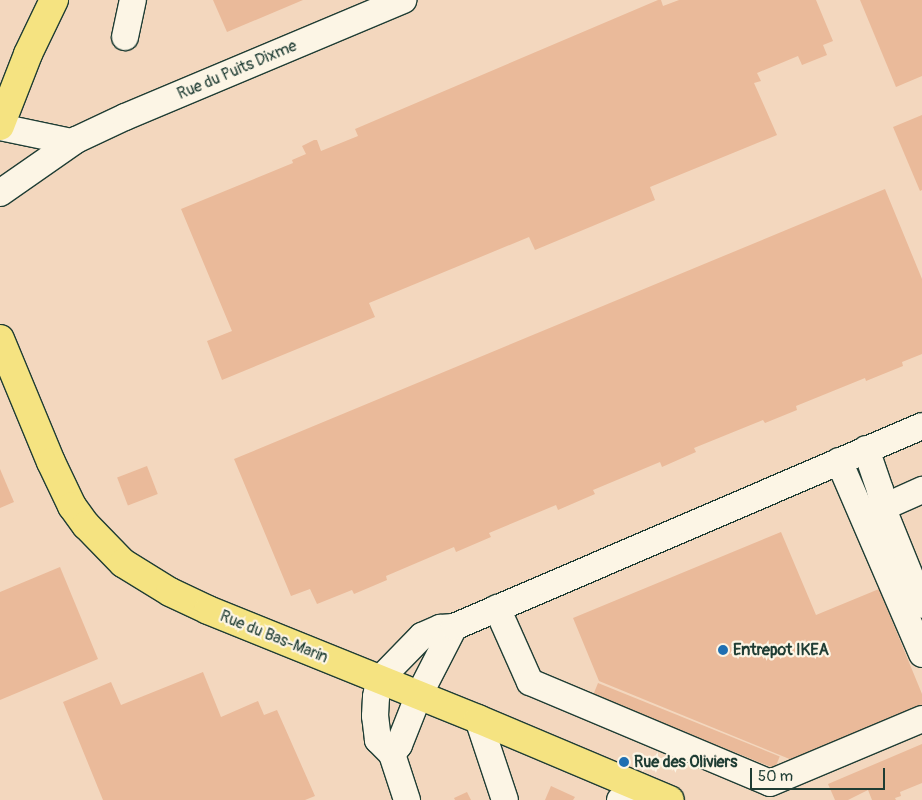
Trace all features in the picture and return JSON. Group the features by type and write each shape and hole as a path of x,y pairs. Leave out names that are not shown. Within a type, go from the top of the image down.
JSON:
{"main road":[{"path":"0,127 28,54 54,0"},
{"name":"Rue du Bas-Marin","path":"0,339 61,484 82,519 108,549 142,575 177,595 379,680 478,719 629,793 670,800"}],"street":[{"path":"125,37 133,0"},
{"name":"Rue du Puits Dixme","path":"0,193 72,142 124,116 404,0"},
{"path":"0,127 72,142"},
{"path":"407,800 392,754 378,740 375,716 379,680 422,636 440,628 454,627 922,426"},
{"path":"866,450 884,507 922,605"},
{"path":"840,461 922,654"},
{"path":"884,507 921,492"},
{"path":"497,608 530,682 770,783 922,719"},
{"path":"392,754 398,745 418,696 454,627"},
{"path":"478,719 505,800"}],"shaded area":[{"path":"0,0 922,0 922,800 0,800"}],"building":[{"path":"213,0 303,0 227,32"},
{"path":"661,0 663,6 679,0 816,0 833,41 823,45 827,55 802,65 798,56 757,73 761,81 754,83 777,135 650,187 655,200 535,250 529,237 369,303 375,317 222,380 207,341 232,331 181,209 293,163 292,160 306,154 302,146 314,140 317,140 321,151 358,136 355,129"},
{"path":"860,0 922,0 922,76 896,87"},
{"path":"922,115 922,190 920,191 893,127"},
{"path":"885,189 922,279 922,354 902,362 903,366 866,381 865,378 796,406 797,410 765,423 763,420 694,448 696,452 662,467 660,462 593,490 595,494 558,510 556,505 489,533 491,537 456,552 454,547 386,576 387,580 354,594 352,590 317,604 310,589 291,596 234,459"},
{"path":"147,466 158,494 128,505 117,477"},
{"path":"0,469 14,502 0,508"},
{"path":"781,532 816,615 879,589 922,694 922,706 792,760 599,681 573,618"},
{"path":"60,567 98,659 0,700 0,592"},
{"path":"203,672 221,717 258,701 264,715 277,710 315,796 305,800 103,800 63,702 111,682 121,705"},
{"path":"598,683 780,756 775,768 593,695"},
{"path":"922,744 922,783 900,792 901,796 895,798 896,800 872,800 868,790 848,800 835,800 828,784"},
{"path":"551,786 575,797 573,800 545,800"},
{"path":"467,792 471,800 455,800 454,798"}],"place":[{"name":"Entrepot IKEA","path":"723,650"},
{"name":"Rue des Oliviers","path":"624,762"}]}
